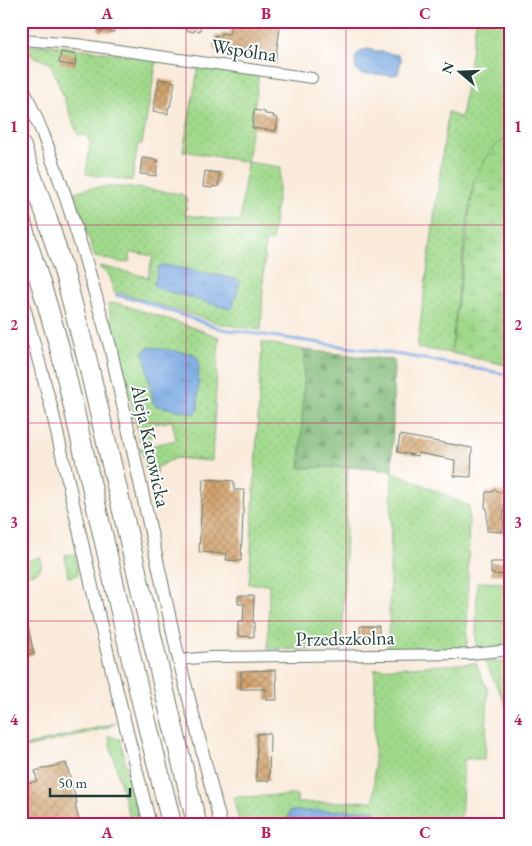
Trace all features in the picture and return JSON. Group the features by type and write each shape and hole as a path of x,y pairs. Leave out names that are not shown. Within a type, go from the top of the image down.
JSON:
{"highway":[{"path":"21,146 46,215 88,359 197,825"},
{"path":"21,221 48,304 61,353 133,666 172,825"}],"street":[{"name":"Wspólna","path":"21,40 76,44 312,78"},
{"name":"Aleja Katowicka","path":"21,83 43,134 64,192 110,346 179,660 221,825"},
{"path":"21,296 51,406 100,622 150,825"},
{"name":"Przedszkolna","path":"179,660 210,657 471,654 511,650"}],"green space":[{"path":"476,21 511,21 511,140 503,140 474,181 466,229 451,353 417,348 448,112 461,118"},
{"path":"27,45 51,45 157,59 142,144 138,144 132,181 86,174 90,144 87,136 78,135 51,64 31,55"},
{"path":"199,64 259,72 247,162 183,151"},
{"path":"503,140 511,140 511,366 451,353 474,181 490,151"},
{"path":"247,162 281,167 272,241 265,242 261,330 221,324 114,292 110,276 100,266 148,277 153,256 131,252 130,261 125,263 95,257 74,192 100,187 114,187 182,194 187,200 185,215 240,221"},
{"path":"117,303 219,337 212,461 175,458 156,468 157,474 147,472 141,448 176,440 172,421 153,424 153,435 150,439 140,441 108,304"},
{"path":"262,342 305,350 301,468 348,467 342,650 268,649 269,584 249,584"},
{"path":"305,350 394,360 392,471 348,467 300,468"},
{"path":"392,471 469,506 467,645 462,650 387,651"},
{"path":"75,554 78,575 68,577 65,555"},
{"path":"40,557 40,570 21,575 21,562"},
{"path":"477,582 511,583 511,646 476,647"},
{"path":"485,662 511,662 511,723 510,713"},
{"path":"476,663 488,691 485,759 464,759 461,825 371,825 375,810 288,821 287,825 240,825 233,797 297,795 297,803 374,801 375,669"},
{"path":"116,723 106,728 21,749 21,747"},
{"path":"108,736 120,739 140,825 131,825"}],"water":[{"path":"367,49 399,55 401,60 398,74 361,74 356,70 356,56"},
{"path":"165,265 237,279 240,282 233,307 230,309 156,288 154,283 159,266"},
{"path":"150,347 194,354 199,359 198,410 195,414 155,405 144,351"},
{"path":"375,810 371,825 287,825 290,811"}],"building":[{"path":"99,21 115,23 114,32 98,31"},
{"path":"188,21 201,21 200,31 186,30"},
{"path":"233,21 281,21 275,62 247,58 248,55 213,49 215,35 221,36 221,33 229,34"},
{"path":"61,52 76,55 75,66 59,63"},
{"path":"159,79 175,82 168,114 153,111"},
{"path":"254,110 274,115 273,117 278,118 276,131 252,128"},
{"path":"142,158 158,160 156,176 140,174"},
{"path":"205,171 220,173 218,187 203,187"},
{"path":"400,435 472,448 471,477 454,476 455,460 418,453 418,456 397,452"},
{"path":"203,479 234,481 234,490 244,490 241,561 226,560 227,554 199,552"},
{"path":"495,489 498,492 505,492 503,532 487,531 486,492 492,492"},
{"path":"491,562 511,562 510,575 491,574"},
{"path":"238,596 254,596 254,637 238,636 238,622 243,622 244,604 238,604"},
{"path":"21,613 25,613 34,654 21,657"},
{"path":"360,626 379,626 379,643 360,643"},
{"path":"276,670 277,700 266,700 266,689 241,689 241,671"},
{"path":"270,733 269,781 256,781 257,734"},
{"path":"66,763 77,803 75,804 80,825 21,825 21,785 37,781 35,771"}],"waterway":[{"path":"116,295 138,300 222,329 402,355 511,375"}]}
